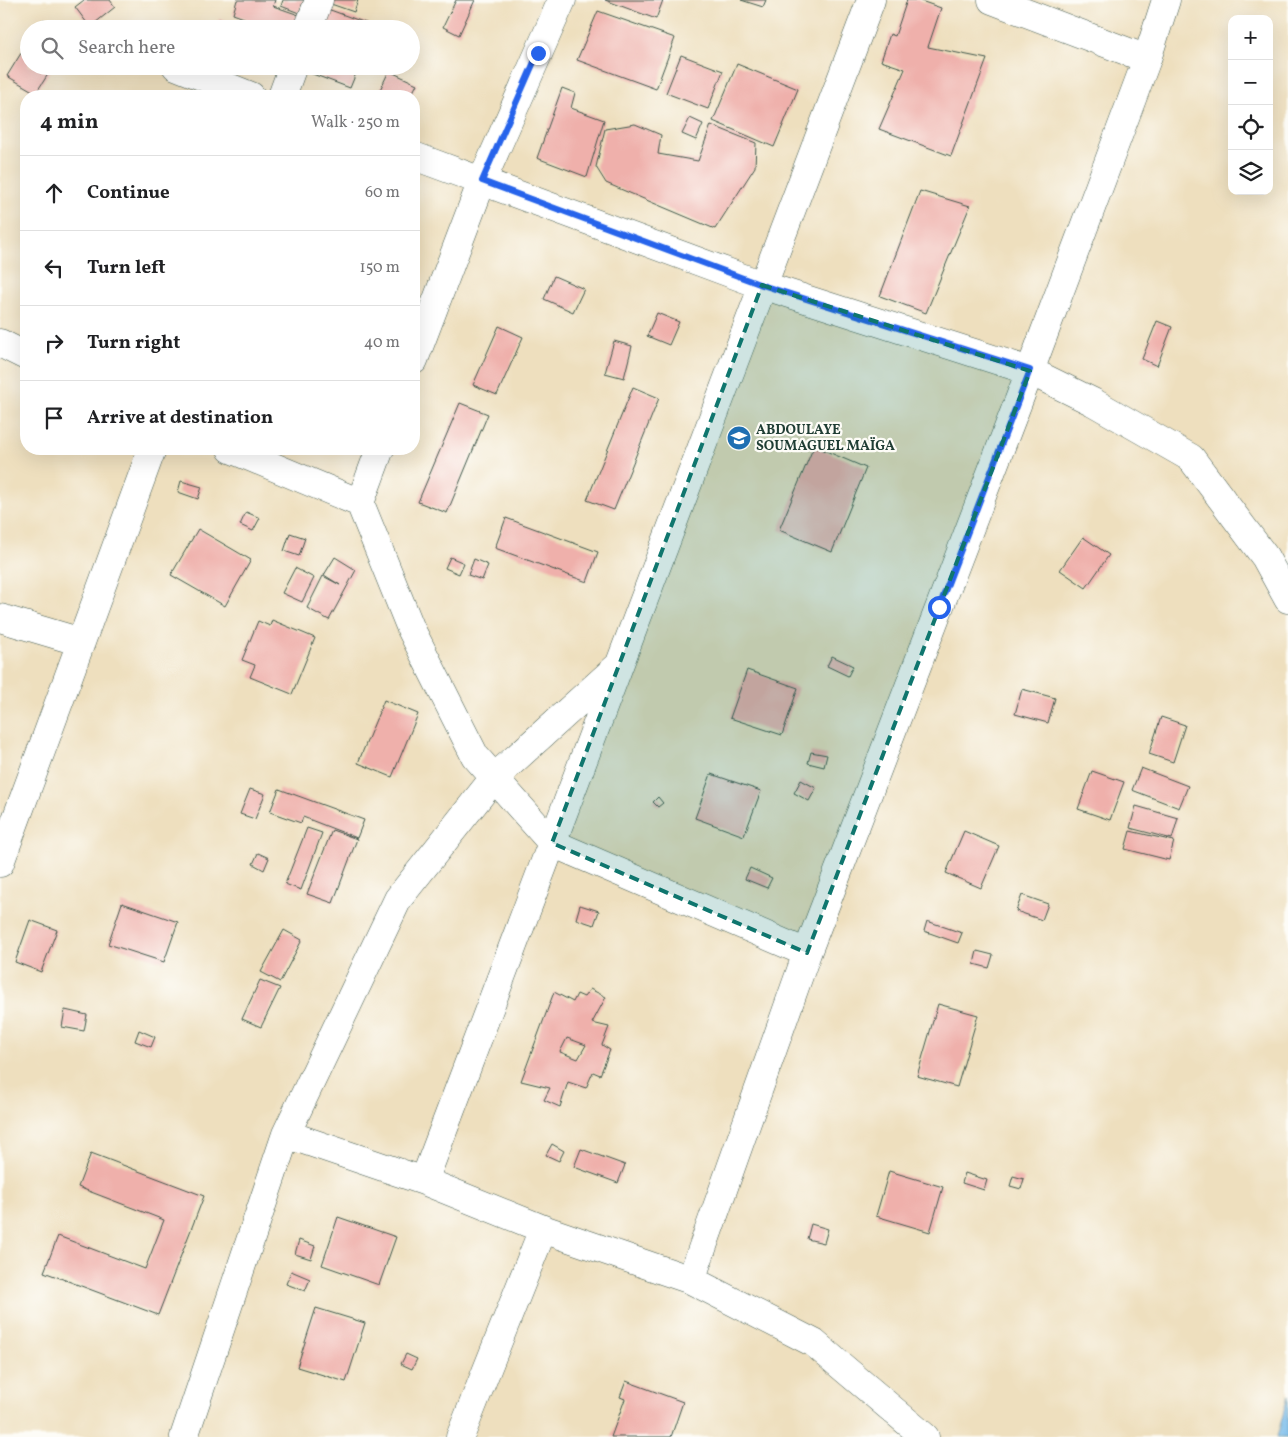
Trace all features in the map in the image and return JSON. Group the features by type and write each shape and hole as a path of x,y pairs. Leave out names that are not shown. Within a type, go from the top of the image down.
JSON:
{"street":[{"path":"311,20 319,0"},
{"path":"420,344 482,181 562,0"},
{"path":"424,1181 871,0"},
{"path":"992,0 1147,59"},
{"path":"691,1280 807,952 1030,370 1147,59 1166,0"},
{"path":"198,75 236,90"},
{"path":"284,90 290,75"},
{"path":"420,158 762,285 1030,370 1093,402 1191,458 1264,557 1288,599"},
{"path":"0,343 20,353"},
{"path":"0,863 150,455"},
{"path":"245,455 360,503"},
{"path":"378,455 360,503 411,629 475,756 552,843 807,952"},
{"path":"0,618 81,642"},
{"path":"184,1437 286,1134 398,899 494,778 619,664"},
{"path":"286,1134 424,1181 543,1229 691,1280 814,1343 925,1437"},
{"path":"460,1437 543,1229"}],"highlighted area":[{"path":"762,285 1030,371 807,953 552,843"}],"water":[{"path":"1288,1396 1288,1437 1277,1437"}],"building":[{"path":"84,0 110,0 115,7 99,20 85,20 75,7"},
{"path":"237,0 275,0 273,6 299,15 297,20 249,20 233,14"},
{"path":"283,0 304,0 299,13 281,6"},
{"path":"332,0 358,0 354,12 331,4"},
{"path":"456,0 475,0 459,35 443,27"},
{"path":"605,0 663,0 656,19"},
{"path":"741,0 766,0 763,7"},
{"path":"907,0 918,0 941,8 928,47 987,59 951,156 879,129 905,69 881,61 890,34 895,36"},
{"path":"325,8 358,20 320,20"},
{"path":"598,11 675,38 656,89 577,60"},
{"path":"20,55 20,75 48,75 38,90 31,90 7,76"},
{"path":"681,55 723,71 708,109 666,93"},
{"path":"737,64 798,89 774,147 713,121"},
{"path":"315,75 355,75 350,88"},
{"path":"387,75 398,75 417,84 414,90 380,90"},
{"path":"562,88 575,93 571,108 604,120 587,177 537,158"},
{"path":"690,118 703,124 696,140 682,134"},
{"path":"635,124 661,135 658,154 698,161 711,125 756,143 755,167 715,229 606,183 596,167 605,129"},
{"path":"920,191 970,206 926,313 880,296"},
{"path":"554,276 584,289 573,312 544,299"},
{"path":"657,313 679,322 669,345 647,336"},
{"path":"1157,321 1172,327 1157,366 1142,359"},
{"path":"499,326 523,337 497,395 473,385"},
{"path":"614,341 632,346 624,378 605,373"},
{"path":"633,387 659,398 614,510 587,500"},
{"path":"460,403 488,414 447,513 418,502"},
{"path":"814,446 866,468 832,552 779,530"},
{"path":"181,481 202,487 198,499 178,492"},
{"path":"246,512 260,518 253,531 240,525"},
{"path":"506,518 598,552 587,582 495,548"},
{"path":"198,529 251,560 225,606 171,575"},
{"path":"290,533 305,538 299,556 284,551"},
{"path":"1083,537 1109,555 1086,588 1060,570"},
{"path":"335,557 356,570 329,620 307,608 323,576 340,585 324,575"},
{"path":"450,557 464,563 459,574 445,568"},
{"path":"474,559 488,565 482,580 468,575"},
{"path":"295,568 314,578 302,602 282,593"},
{"path":"272,620 315,638 292,694 250,677 255,665 242,660 258,621 270,626"},
{"path":"832,656 853,666 848,676 827,666"},
{"path":"747,670 798,688 782,735 730,718"},
{"path":"1022,689 1055,698 1048,723 1015,714"},
{"path":"384,700 418,714 392,777 358,763"},
{"path":"1161,717 1185,725 1173,762 1149,754"},
{"path":"811,752 827,755 824,767 808,763"},
{"path":"1141,768 1188,786 1179,808 1132,790"},
{"path":"1092,771 1124,782 1110,820 1078,809"},
{"path":"711,774 761,791 744,836 695,818"},
{"path":"801,780 816,788 809,801 794,793"},
{"path":"250,789 265,794 255,819 240,814"},
{"path":"279,789 364,820 357,838 303,817 301,823 270,812"},
{"path":"658,797 663,803 658,807 653,802"},
{"path":"1136,806 1178,818 1172,839 1130,828"},
{"path":"307,828 322,833 301,890 285,884"},
{"path":"332,830 357,839 333,903 307,894"},
{"path":"964,831 999,846 981,888 946,873"},
{"path":"1130,831 1174,841 1169,860 1125,849"},
{"path":"258,853 269,858 264,870 253,864"},
{"path":"750,868 772,878 767,888 745,879"},
{"path":"1022,895 1048,904 1042,920 1016,911"},
{"path":"122,903 178,922 164,962 108,944"},
{"path":"580,905 599,911 594,925 576,919"},
{"path":"30,920 57,930 41,972 15,962"},
{"path":"927,921 962,933 958,943 924,931"},
{"path":"284,930 302,940 280,982 261,972"},
{"path":"977,951 993,955 989,968 974,964"},
{"path":"260,980 280,988 261,1027 242,1019"},
{"path":"590,989 606,997 592,1023 609,1027 602,1045 610,1050 600,1075 593,1072 586,1088 568,1082 560,1107 544,1100 550,1088 521,1081 554,992 573,1002 577,994 584,997","holes":["567,1038 586,1045 578,1059 560,1052"]},
{"path":"938,1004 978,1015 957,1087 917,1076"},
{"path":"65,1010 87,1015 84,1031 62,1027"},
{"path":"139,1030 155,1037 151,1047 135,1041"},
{"path":"552,1144 564,1151 559,1161 546,1155"},
{"path":"581,1149 625,1165 618,1183 574,1167"},
{"path":"91,1153 204,1196 158,1315 44,1272 58,1236 145,1269 164,1220 78,1187"},
{"path":"889,1171 943,1187 930,1232 876,1216"},
{"path":"965,1173 987,1180 984,1190 962,1183"},
{"path":"1013,1176 1024,1179 1021,1189 1010,1186"},
{"path":"338,1217 396,1237 379,1285 322,1265"},
{"path":"811,1224 828,1229 824,1243 807,1239"},
{"path":"299,1240 315,1246 311,1259 295,1254"},
{"path":"291,1271 310,1279 305,1291 286,1284"},
{"path":"316,1308 365,1323 346,1382 297,1367"},
{"path":"406,1354 417,1359 412,1369 401,1364"},
{"path":"626,1381 683,1402 671,1437 611,1437 625,1399 620,1397"}],"place":[{"name":"ABDOULAYE SOUMAGUEL MAÏGA","path":"739,438"}],"route":[{"path":"538,53 482,181 762,285 1030,370 939,607"}]}
